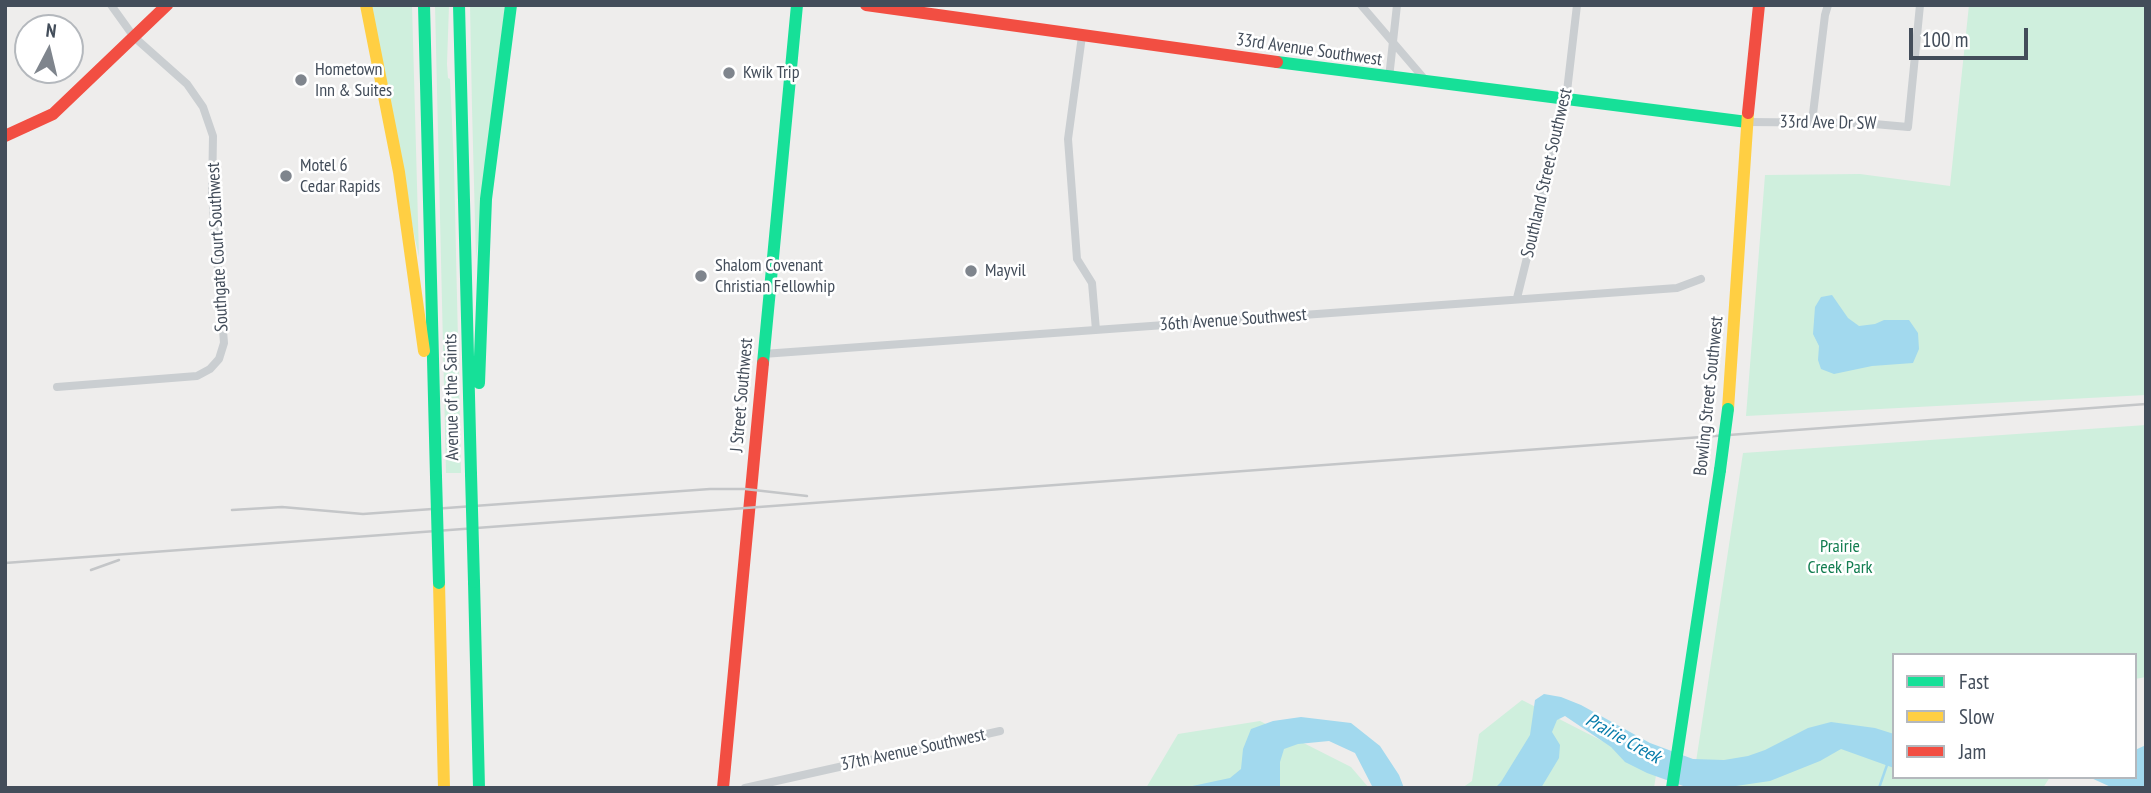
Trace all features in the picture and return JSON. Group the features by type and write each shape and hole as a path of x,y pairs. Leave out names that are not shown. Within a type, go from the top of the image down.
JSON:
{"main road":[{"path":"5,135 53,114 167,5"},
{"path":"366,5 399,172 435,434"},
{"name":"Avenue of the Saints","path":"424,5 444,788"},
{"name":"Avenue of the Saints","path":"459,5 479,788"},
{"path":"471,459 478,394 486,199 511,5"},
{"name":"J Street Southwest","path":"723,788 797,5"},
{"name":"33rd Avenue Southwest","path":"866,5 1389,78 1747,122"},
{"name":"Bowling Street Southwest","path":"1672,788 1727,409 1747,122 1759,5"}],"street":[{"name":"Southgate Court Southwest","path":"57,387 197,376 210,369 219,359 223,343 212,195 213,136 203,107 187,84 134,37 111,5"},
{"path":"1361,5 1427,82"},
{"path":"1389,78 1397,5"},
{"name":"Southland Street Southwest","path":"1517,298 1566,100 1577,5"},
{"path":"1811,121 1828,5"},
{"path":"1914,5 1920,6"},
{"name":"33rd Ave Dr SW","path":"1747,122 1811,121 1908,127 1920,6"},
{"path":"1082,36 1068,139 1077,259 1092,283 1096,330"},
{"name":"36th Avenue Southwest","path":"763,354 1677,288 1701,279"},
{"name":"37th Avenue Southwest","path":"745,788 1000,731"}],"green space":[{"path":"370,5 412,5 419,257 415,239"},
{"path":"435,5 449,5 447,64 454,165 461,473 446,473"},
{"path":"470,5 505,5 476,260 472,108"},
{"path":"1969,5 2146,5 2146,395 1746,416 1765,175 1860,174 1950,186"},
{"name":"Prairie Creek Park","path":"2146,425 2146,677 2137,679 2137,653 1892,653 1892,779 2049,779 2043,788 1692,788 1743,453"},
{"path":"1522,700 1657,769 1654,788 1462,788 1472,781 1479,734"},
{"path":"1260,721 1351,767 1369,788 1146,788 1178,734"}],"water":[{"path":"1832,295 1848,318 1859,326 1884,320 1909,320 1918,333 1919,349 1913,363 1872,366 1834,374 1821,369 1818,360 1819,346 1813,334 1815,307 1821,297"},
{"name":"Prairie Creek","path":"1544,694 1561,697 1650,743 1693,759 1724,760 1748,756 1808,728 1831,722 1875,728 1892,733 1892,767 1841,749 1820,761 1770,781 1729,787 1686,787 1625,762 1611,747 1565,716 1557,720 1552,732 1560,745 1559,758 1541,788 1495,788 1530,735 1535,700"},
{"path":"1301,717 1351,723 1380,746 1399,775 1404,788 1373,788 1355,753 1329,741 1298,744 1284,749 1280,762 1280,788 1183,788 1230,778 1241,769 1243,749 1251,729 1273,721"},
{"path":"2146,745 2146,788 2113,788 2093,779 2137,779 2137,749"}],"waterway":[{"path":"1879,788 1887,765"}],"railway":[{"path":"5,563 2146,404"},
{"path":"232,510 282,507 363,514 710,489 745,489 807,496"},
{"path":"91,570 119,560"}],"traffic: fast":[{"path":"424,5 436,477"},
{"path":"459,5 471,474"},
{"path":"479,383 486,199 511,5"},
{"path":"763,363 797,5"},
{"path":"1277,62 1747,122"},
{"path":"1720,470 1728,409"},
{"path":"1672,788 1720,470"},
{"path":"471,474 474,582"},
{"path":"436,477 439,583"},
{"path":"474,582 479,788"}],"traffic: slow":[{"path":"366,5 399,172 424,351"},
{"path":"1728,409 1748,113"},
{"path":"439,583 444,788"}],"traffic: jam":[{"path":"5,136 53,114 167,5"},
{"path":"866,5 1277,62"},
{"path":"1748,113 1759,5"},
{"path":"723,788 763,363"}],"place":[{"name":"Kwik Trip","path":"729,73"},
{"name":"Hometown Inn & Suites","path":"301,80"},
{"name":"Motel 6 Cedar Rapids","path":"286,176"},
{"name":"Mayvil","path":"971,271"},
{"name":"Shalom Covenant Christian Fellowhip","path":"701,276"}]}
